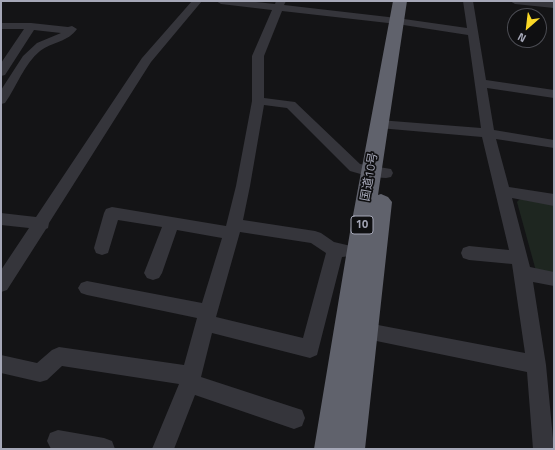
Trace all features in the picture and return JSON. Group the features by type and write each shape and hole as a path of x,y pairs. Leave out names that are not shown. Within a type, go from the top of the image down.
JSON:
{"highway":[{"name":"国道10号","path":"350,449 356,328 366,254 402,15 412,1"},
{"name":"国道10号","path":"329,449 356,328"}],"street":[{"path":"1,285 42,224 146,60 197,1"},
{"path":"221,1 280,4 402,15 472,32"},
{"path":"468,1 488,133 521,265 536,365 544,449"},
{"path":"515,1 554,5"},
{"path":"163,449 190,380 233,229 258,102 258,56 280,4"},
{"path":"1,26 31,26 71,30 65,36 36,48 26,59 1,100"},
{"path":"1,72 31,26"},
{"path":"481,83 554,94"},
{"path":"258,102 291,105 355,168 379,172"},
{"path":"386,125 488,133 554,144"},
{"path":"503,191 554,200"},
{"path":"102,248 112,213 172,223 315,237 330,248 366,254"},
{"path":"1,219 42,224"},
{"path":"153,273 172,223"},
{"path":"87,288 207,317 310,349 336,249"},
{"path":"469,253 521,265 554,279"},
{"path":"356,328 536,365"},
{"path":"1,364 40,373 59,356 190,380 294,418"},
{"path":"58,441 104,449"}],"shaded area":[{"path":"520,199 554,205 554,275 536,271 517,202"}]}
